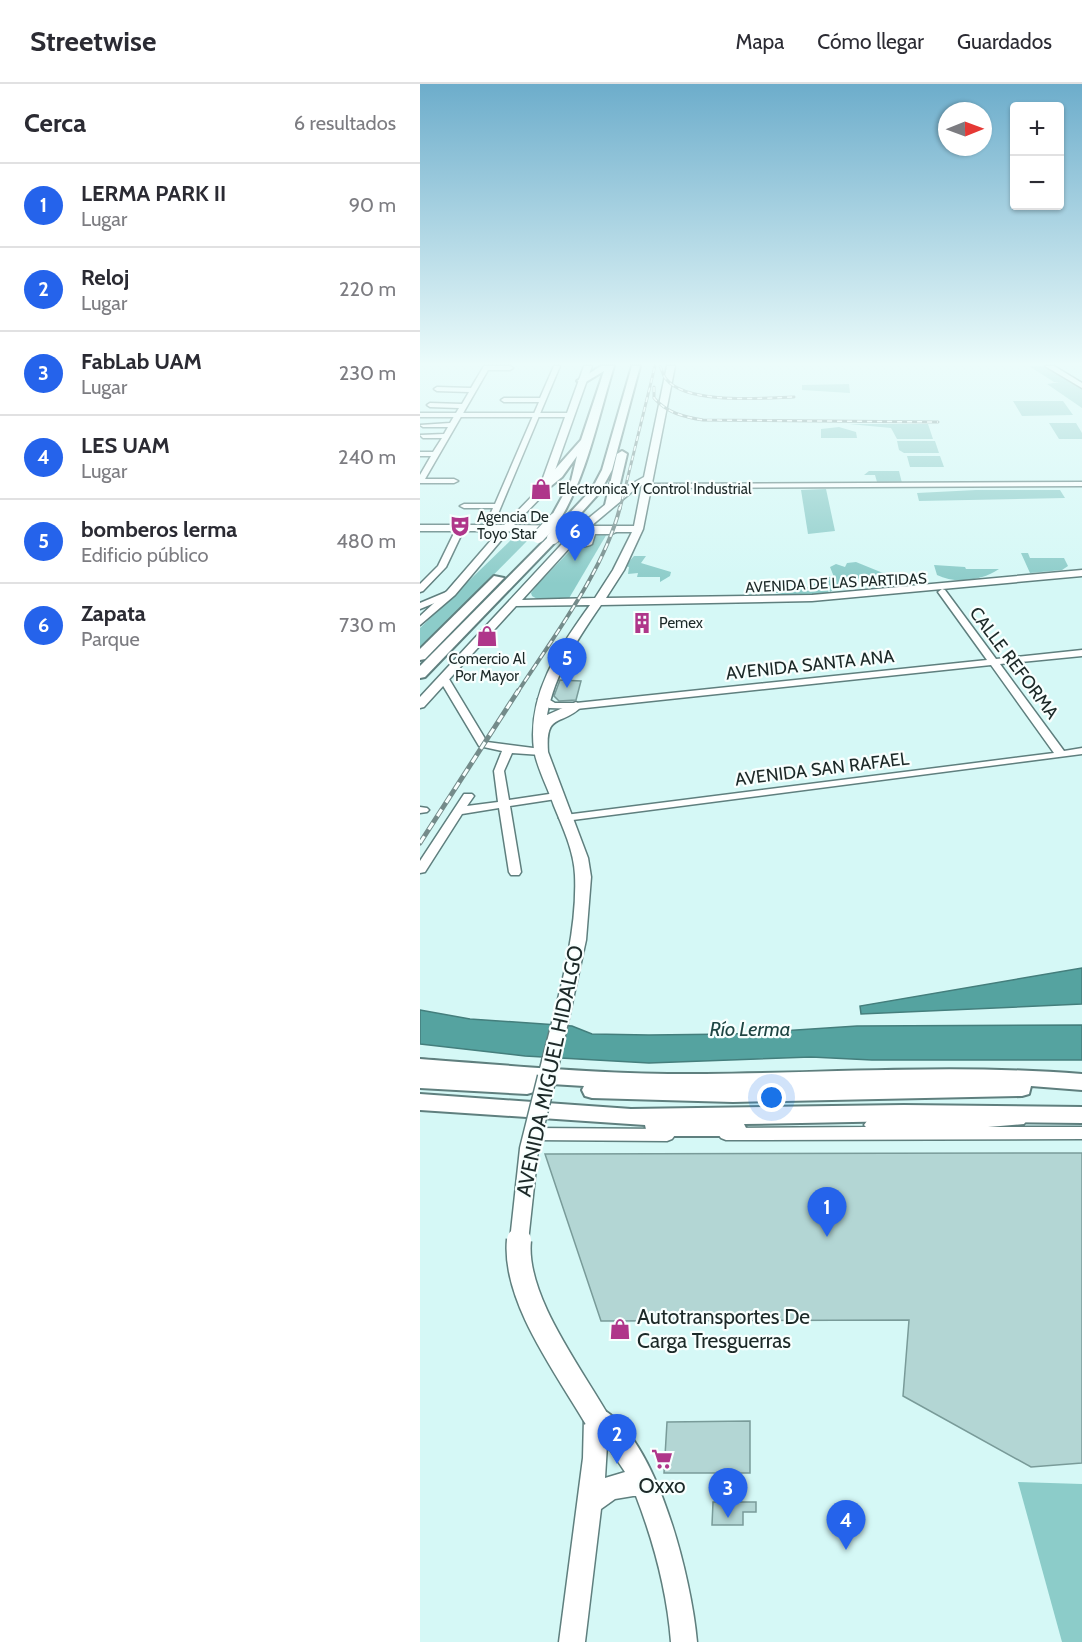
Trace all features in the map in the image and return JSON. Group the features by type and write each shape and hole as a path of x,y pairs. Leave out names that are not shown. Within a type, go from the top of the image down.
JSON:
{"highway":[{"path":"545,487 558,475 585,439"},
{"path":"423,652 555,519 576,482 586,439"},
{"path":"420,674 553,538 596,490 607,470 616,439"},
{"path":"610,505 626,439"},
{"path":"420,1067 587,1080 703,1082 980,1076 1082,1082"},
{"path":"420,1080 622,1092 733,1094 1082,1088"},
{"path":"420,1102 631,1117 816,1114 1082,1115"},
{"path":"420,1112 644,1128 736,1128"}],"main road":[{"path":"561,439 545,487 532,516 540,521 571,522 594,518"},
{"name":"AVENIDA MIGUEL HIDALGO","path":"657,439 637,529 631,546 554,668 543,699 538,736 541,752 581,858 583,889 578,940 533,1134 520,1214 518,1248 523,1277 535,1313 596,1418 609,1425 642,1484 667,1545 680,1596 684,1642"},
{"path":"420,704 582,528 610,505 648,482"},
{"path":"420,622 451,592 545,487"},
{"path":"420,528 637,529"},
{"path":"467,573 484,564 510,540 519,535 561,535 569,542"},
{"name":"AVENIDA DE LAS PARTIDAS","path":"512,603 812,598 1082,575"},
{"name":"AVENIDA DE LAS PARTIDAS","path":"596,602 774,604 942,592 1082,575"},
{"path":"538,736 551,718 576,706"},
{"path":"572,1642 595,1458 596,1418"},
{"path":"589,1504 608,1487 618,1484 642,1484"}],"street":[{"path":"444,439 420,481 454,481"},
{"path":"488,528 525,439"},
{"path":"420,454 435,454"},
{"path":"648,482 1082,484"},
{"path":"464,506 496,506"},
{"path":"420,589 442,567 460,528"},
{"path":"569,542 588,544 592,532 612,532"},
{"path":"420,606 451,592"},
{"name":"CALLE REFORMA","path":"942,592 1060,753"},
{"name":"AVENIDA SANTA ANA","path":"543,699 553,706 576,706 1082,653"},
{"path":"444,679 483,744 541,752"},
{"path":"508,749 499,771 515,872"},
{"name":"AVENIDA SAN RAFAEL","path":"565,818 1082,751"},
{"path":"421,869 468,796"},
{"path":"459,811 556,796"},
{"path":"736,1128 1001,1122 1036,1115"},
{"path":"533,1134 1082,1133"}],"shaded area":[{"path":"897,441 935,441 939,453 904,453 899,450"},
{"path":"907,456 940,456 944,467 910,467"},
{"path":"869,471 899,471 902,483 833,484 877,482 875,475 864,475"},
{"path":"826,489 835,531 808,534 801,490"},
{"path":"1060,490 1065,498 919,501 917,493"},
{"path":"608,532 568,600 539,600 532,596 531,593 537,585 586,534"},
{"path":"532,536 420,649 420,628 512,539"},
{"path":"1021,553 1028,553 1030,558 1064,558 1068,566 1062,570 1030,573"},
{"path":"634,556 646,556 641,563 671,572 670,576 660,582 660,577 637,577 638,573 628,574 629,567 625,566"},
{"path":"856,562 883,573 883,577 846,579 830,592 828,577 834,577 830,567 836,564 845,567 847,563"},
{"path":"934,565 965,567 966,569 999,569 977,579 952,580 937,575"},
{"path":"817,581 826,581 829,594 783,595 774,592 800,591 799,588 812,587"},
{"path":"1082,968 1082,1004 861,1014 860,1006"},
{"path":"420,1010 470,1019 572,1026 592,1034 734,1034 857,1026 1082,1025 1082,1060 872,1060 811,1057 649,1063 525,1056 420,1044"},
{"path":"1018,1482 1082,1484 1082,1642 1062,1642"}],"building":[{"path":"560,680 581,681 576,700 559,701 554,696"},
{"path":"1082,1153 1082,1463 1031,1467 903,1396 909,1320 601,1321 545,1154"},
{"path":"750,1421 750,1473 664,1473 667,1422"},
{"path":"713,1502 756,1502 756,1512 743,1512 743,1525 712,1525"}],"railway":[{"path":"620,509 637,439"},
{"path":"517,693 590,579 603,555 620,507"},
{"path":"420,843 518,691"}],"place":[{"name":"Electronica Y Control Industrial","path":"541,489"},
{"name":"Agencia De Toyo Star","path":"460,526"},
{"name":"Zapata","path":"575,561"},
{"name":"Pemex","path":"642,623"},
{"name":"Comercio Al Por Mayor","path":"487,636"},
{"name":"bomberos lerma","path":"567,688"},
{"name":"LERMA PARK II","path":"827,1237"},
{"name":"Autotransportes De Carga Tresguerras","path":"620,1329"},
{"name":"Oxxo","path":"662,1459"},
{"name":"Reloj","path":"617,1464"},
{"name":"FabLab UAM","path":"728,1518"},
{"name":"LES UAM","path":"846,1550"}],"water label":[{"name":"Río Lerma","path":"750,1029"}]}
